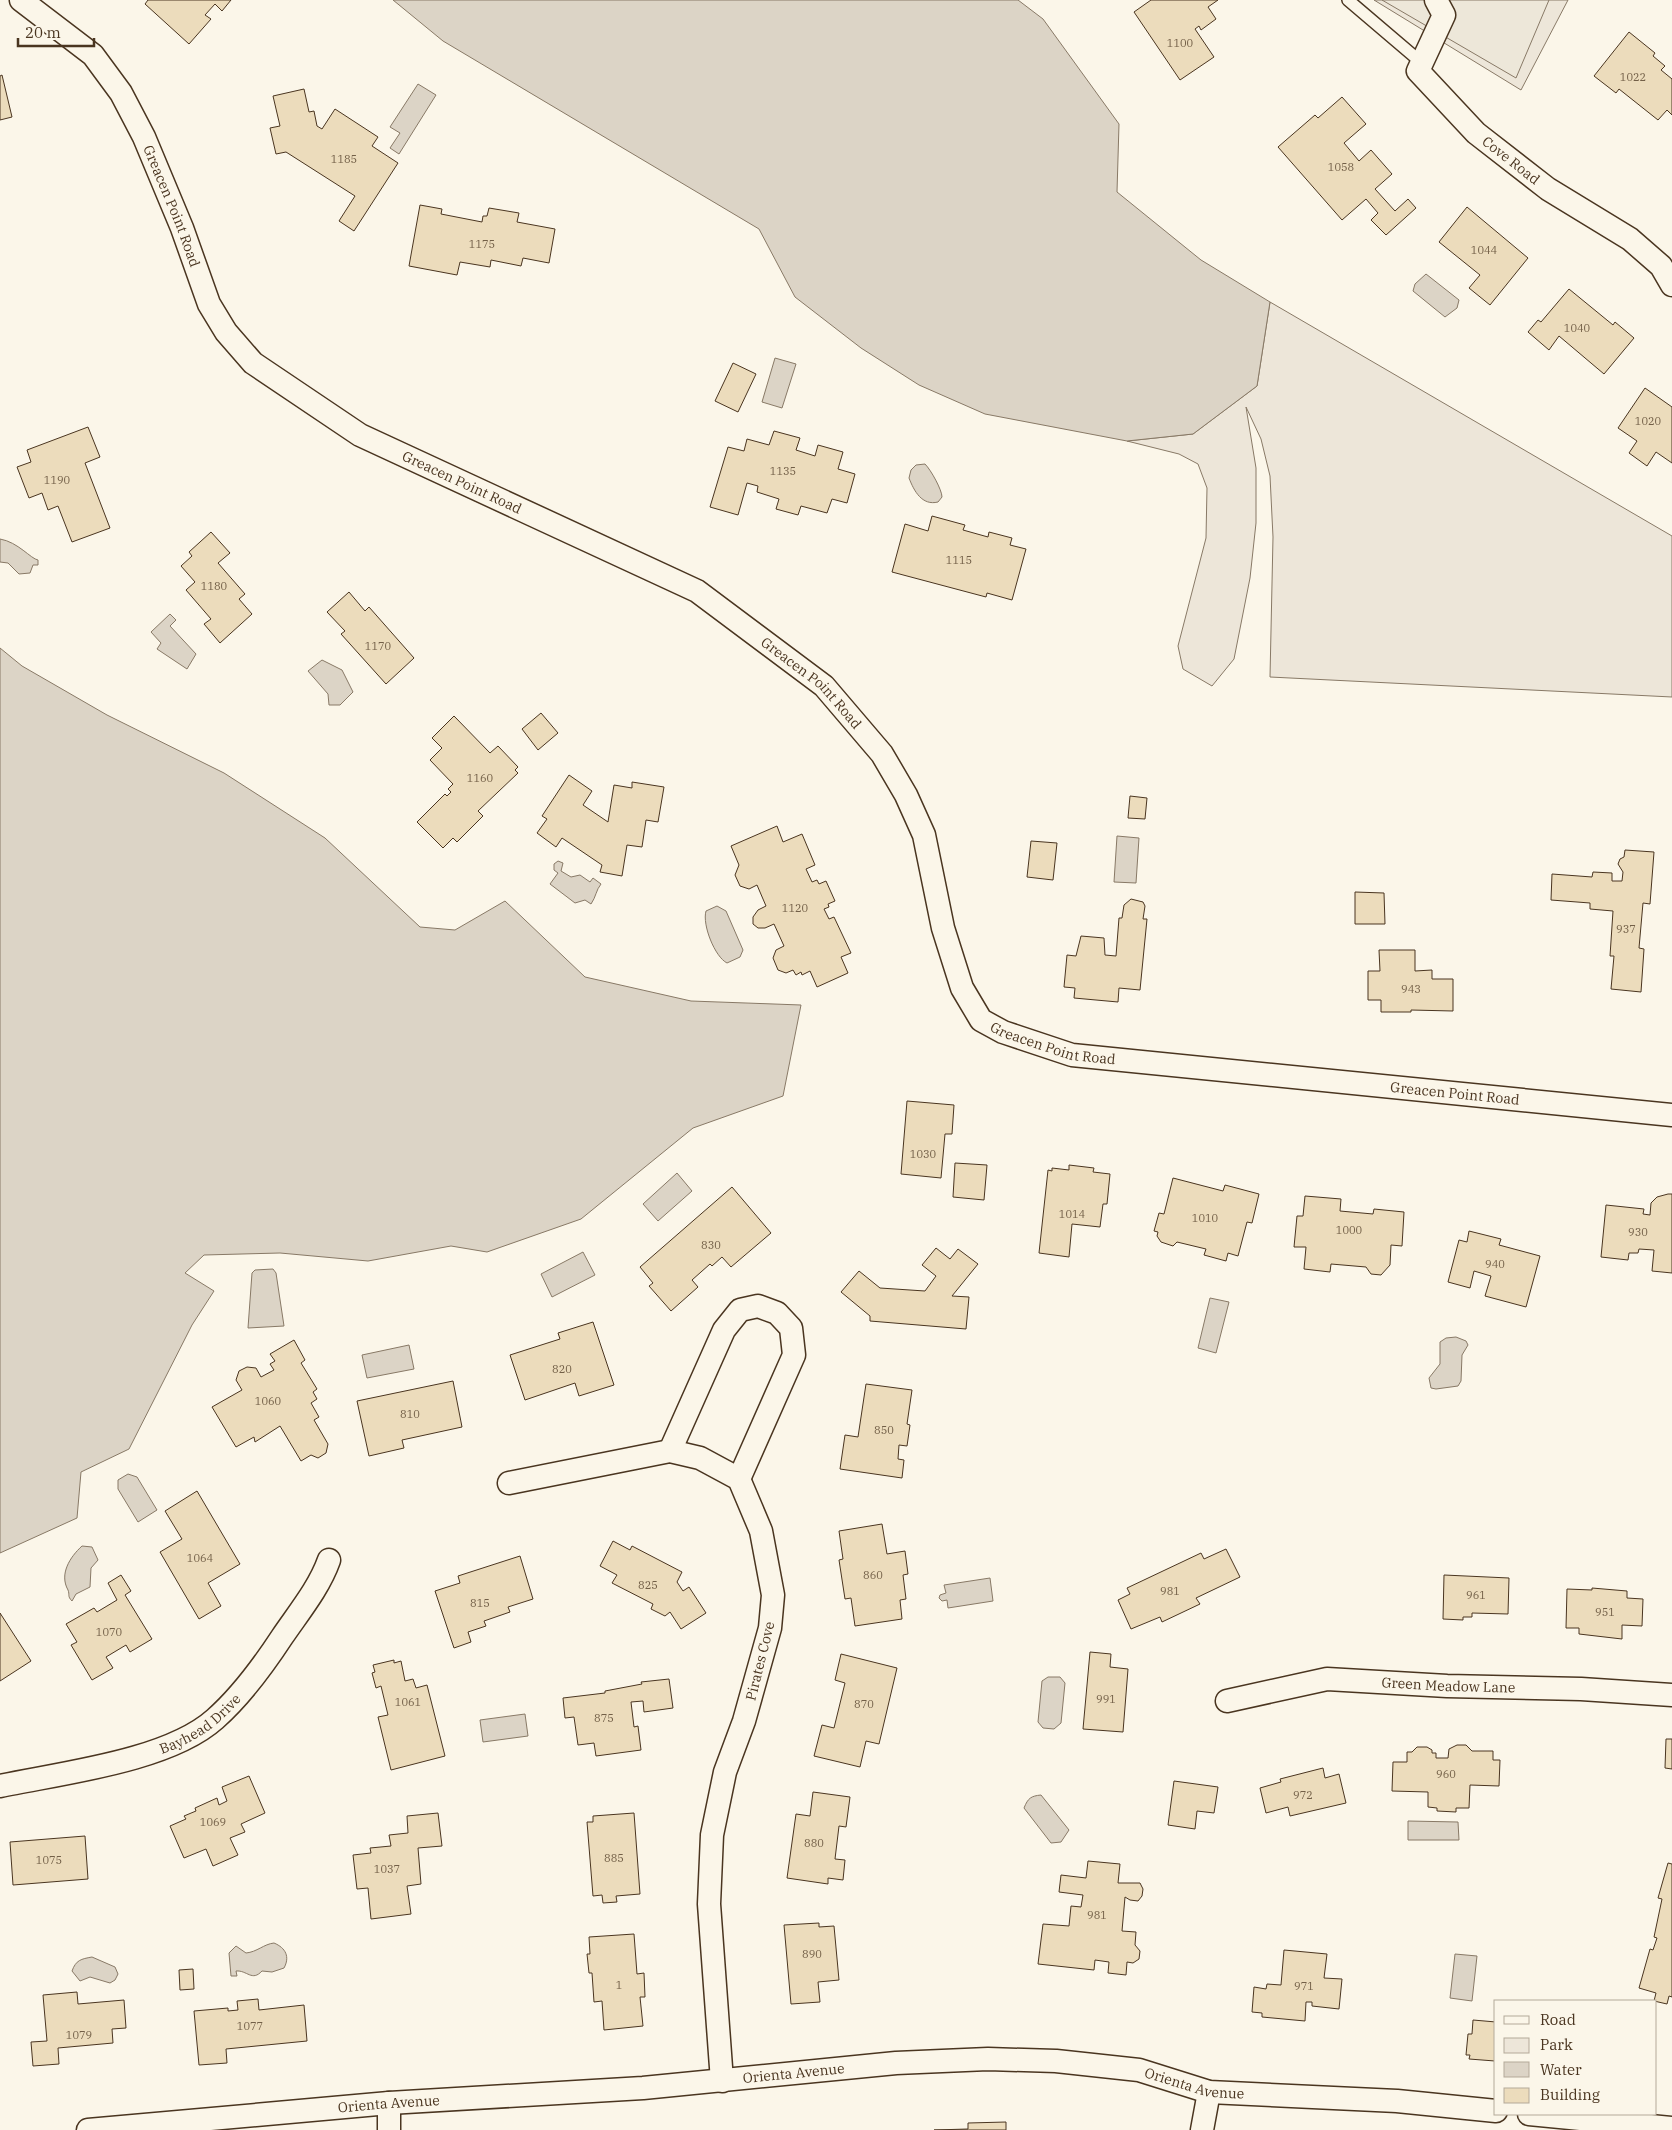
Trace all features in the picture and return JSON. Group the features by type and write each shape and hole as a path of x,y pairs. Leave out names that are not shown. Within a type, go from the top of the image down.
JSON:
{"street":[{"name":"Greacen Point Road","path":"20,0 93,54 121,93 144,137 182,228 210,304 226,332 253,363 360,435 697,591 824,686 882,754 906,795 924,835 943,928 962,988 981,1020 1002,1032 1072,1055 1672,1114"},
{"path":"1422,62 1443,5"},
{"name":"Cove Road","path":"1422,62 1418,71 1476,133 1548,189 1630,239 1661,266 1672,285"},
{"path":"509,1483 670,1451 700,1458 739,1479 794,1355 791,1328 777,1314 758,1306 740,1310 724,1330 670,1451"},
{"name":"Pirates Cove","path":"722,2081 709,1904 712,1835 725,1772 744,1721 768,1636 774,1595 761,1531 739,1479"},
{"name":"Bayhead Drive","path":"0,1786 123,1760 171,1745 198,1732 216,1719 261,1669 322,1578 329,1560"},
{"name":"Green Meadow Lane","path":"1227,1701 1327,1679 1447,1686 1581,1689 1672,1695"},
{"name":"Orienta Avenue","path":"88,2130 389,2103 722,2081 896,2063 988,2059 1056,2061 1139,2070 1209,2092 1397,2101 1494,2111"},
{"path":"1202,2130 1209,2092"},
{"path":"389,2103 389,2130"},
{"path":"1537,2115 1636,2127 1672,2128"}],"lane":[{"path":"1348,0 1422,62"}],"green space":[{"path":"1374,0 1568,0 1521,90"},
{"path":"1270,302 1672,536 1672,697 1270,677 1273,537 1270,476 1261,439 1246,407 1256,468 1256,523 1250,578 1234,659 1212,686 1183,669 1178,646 1206,538 1207,488 1198,464 1179,454 1127,441 1193,434 1257,386"}],"shaded area":[{"path":"1382,0 1549,0 1516,78"}],"water":[{"path":"393,0 1018,0 1043,19 1119,124 1117,192 1201,260 1270,302 1257,386 1193,434 1127,441 985,414 919,385 861,348 795,297 759,229 443,41"},
{"path":"418,84 436,95 399,154 390,148 400,133 390,127"},
{"path":"1426,274 1459,300 1457,308 1445,317 1413,291 1415,284"},
{"path":"775,358 796,364 782,408 762,402"},
{"path":"925,464 940,490 942,497 938,502 932,503 923,500 913,488 909,478 911,470 916,465"},
{"path":"0,539 13,543 38,560 38,565 33,565 30,573 19,574 8,563 0,562"},
{"path":"170,614 176,620 170,626 196,654 187,669 157,649 161,643 151,632"},
{"path":"0,648 22,666 107,715 224,773 325,838 420,927 455,930 505,901 585,977 691,1001 801,1005 783,1096 693,1128 581,1219 487,1252 451,1246 368,1261 280,1253 204,1255 185,1273 214,1291 192,1325 129,1449 81,1472 77,1518 0,1553"},
{"path":"322,660 342,670 353,692 340,705 329,705 328,694 308,671"},
{"path":"1117,836 1139,838 1136,883 1114,882"},
{"path":"558,861 563,863 561,871 571,877 580,875 590,882 593,878 601,884 591,904 585,900 575,903 550,884 558,873 554,870 554,864"},
{"path":"717,906 726,911 743,950 740,957 727,963 722,960 714,948 706,924 706,911"},
{"path":"677,1173 692,1191 658,1221 643,1204"},
{"path":"583,1252 595,1275 552,1297 541,1274"},
{"path":"273,1269 276,1273 284,1326 248,1328 252,1273 255,1270"},
{"path":"1210,1298 1229,1302 1216,1353 1198,1348"},
{"path":"1456,1337 1466,1341 1468,1345 1462,1355 1461,1381 1458,1386 1431,1388 1429,1378 1440,1364 1440,1342 1446,1338"},
{"path":"409,1345 414,1369 367,1378 362,1355"},
{"path":"128,1474 137,1477 157,1510 138,1522 118,1489 118,1480"},
{"path":"82,1546 92,1547 98,1560 91,1568 90,1587 76,1594 72,1601 69,1597 65,1572 73,1555"},
{"path":"990,1578 993,1601 948,1608 947,1600 942,1601 939,1598 940,1595 946,1593 944,1585"},
{"path":"1048,1677 1060,1677 1065,1683 1061,1723 1054,1729 1043,1728 1038,1722 1042,1681"},
{"path":"525,1714 528,1736 483,1742 480,1720"},
{"path":"1041,1795 1069,1830 1061,1842 1051,1843 1024,1808 1030,1798"},
{"path":"1408,1821 1458,1822 1459,1840 1408,1840"},
{"path":"274,1943 286,1953 287,1960 284,1968 272,1972 262,1971 252,1976 236,1971 237,1976 231,1976 229,1953 236,1946 246,1953"},
{"path":"1455,1954 1477,1956 1472,2001 1450,1998"},
{"path":"92,1957 115,1967 118,1974 115,1980 110,1983 90,1977 80,1981 72,1971 75,1964 85,1958"}],"building":[{"path":"148,0 231,0 222,11 215,4 205,15 211,19 189,44 145,4"},
{"path":"1151,0 1218,0 1208,7 1216,19 1201,30 1199,26 1195,29 1214,57 1180,80 1134,12"},
{"path":"1629,32 1655,53 1653,56 1665,66 1661,70 1672,79 1672,115 1667,110 1658,120 1619,89 1616,93 1594,76"},
{"path":"2,75 12,117 0,120 0,76"},
{"path":"304,89 309,112 314,111 317,126 322,129 335,109 378,137 372,146 398,163 354,231 339,221 355,196 286,152 276,154 270,128 280,126 273,96"},
{"path":"1342,97 1366,124 1344,143 1359,161 1371,150 1392,174 1375,189 1395,211 1408,199 1416,208 1386,235 1371,220 1378,213 1366,199 1342,220 1278,147 1315,115 1318,118"},
{"path":"420,205 442,209 441,214 482,222 483,216 487,216 489,208 519,213 517,222 555,229 549,263 523,258 521,266 491,260 490,267 460,262 457,275 409,266"},
{"path":"1467,207 1528,258 1490,305 1469,288 1480,275 1439,242"},
{"path":"1569,289 1613,325 1615,322 1634,338 1604,374 1559,336 1549,350 1528,332 1538,320 1541,322"},
{"path":"733,363 756,374 738,412 715,401"},
{"path":"1645,388 1672,407 1672,463 1656,452 1647,466 1629,453 1637,441 1618,428"},
{"path":"88,427 100,457 85,463 110,528 72,542 58,506 48,510 42,493 29,498 17,467 31,462 27,450"},
{"path":"774,431 800,438 796,450 815,456 818,445 843,452 838,469 855,474 847,503 832,499 827,513 801,506 798,515 776,509 779,499 757,492 758,486 747,483 738,515 710,507 728,447 744,451 747,439 769,445"},
{"path":"932,516 965,525 963,530 988,537 989,532 1012,538 1010,545 1026,549 1012,600 987,593 986,597 892,572 905,524 928,531"},
{"path":"211,532 230,553 218,563 245,594 239,599 252,614 220,643 204,624 211,619 186,590 195,582 181,566 192,556 189,552"},
{"path":"349,592 365,611 369,607 414,658 386,684 341,634 345,631 327,612"},
{"path":"541,713 558,733 538,750 522,729"},
{"path":"454,716 490,753 498,746 518,767 515,770 518,773 478,811 483,816 457,842 453,838 443,848 417,822 445,794 447,796 451,792 448,789 453,784 430,760 442,748 432,738"},
{"path":"569,775 592,791 583,805 608,822 614,785 632,788 632,782 664,787 658,822 646,820 642,847 627,845 622,876 600,872 602,865 562,838 556,847 537,833 547,819 542,816"},
{"path":"1130,796 1147,798 1145,819 1128,818"},
{"path":"777,826 783,842 802,834 815,865 806,869 812,882 817,880 819,884 826,881 835,901 828,904 829,907 824,909 829,919 834,917 851,953 841,957 848,973 817,987 810,971 802,975 801,972 796,975 793,970 786,973 778,970 773,958 776,950 784,946 774,924 765,928 758,928 753,924 753,917 758,910 766,906 757,885 749,889 740,886 735,875 739,865 731,846"},
{"path":"1031,841 1057,843 1053,880 1027,877"},
{"path":"1625,850 1654,852 1650,904 1643,903 1639,948 1644,949 1641,992 1611,989 1614,956 1610,956 1613,911 1590,909 1590,903 1551,900 1552,874 1592,877 1593,872 1612,873 1612,881 1622,881 1623,872 1618,864 1620,859 1624,857"},
{"path":"1355,892 1384,893 1385,924 1355,924"},
{"path":"1131,899 1143,902 1145,906 1143,919 1147,919 1140,990 1119,988 1118,1002 1074,998 1075,988 1064,987 1067,955 1076,956 1081,936 1104,938 1105,955 1116,956 1119,918 1122,918 1124,905"},
{"path":"1379,950 1415,950 1415,971 1432,970 1432,979 1453,979 1453,1011 1411,1010 1411,1012 1381,1012 1381,1000 1368,1000 1368,971 1380,971"},
{"path":"907,1101 954,1105 952,1134 945,1134 941,1178 901,1174"},
{"path":"955,1163 987,1165 984,1200 953,1197"},
{"path":"1069,1165 1094,1168 1093,1172 1110,1174 1107,1204 1103,1204 1100,1227 1072,1224 1069,1257 1039,1253 1048,1170 1052,1171 1052,1168 1069,1170"},
{"path":"1173,1178 1223,1191 1225,1185 1259,1194 1252,1223 1247,1222 1238,1256 1228,1253 1226,1261 1204,1255 1206,1249 1177,1242 1173,1246 1161,1242 1157,1236 1158,1232 1154,1231 1159,1213 1164,1214"},
{"path":"732,1187 771,1233 731,1267 722,1257 712,1266 710,1264 692,1280 698,1287 671,1311 649,1286 653,1283 640,1267"},
{"path":"1672,1194 1672,1273 1652,1271 1654,1250 1639,1249 1638,1253 1629,1253 1628,1260 1601,1257 1606,1205 1644,1209 1643,1214 1650,1215 1651,1203 1657,1197"},
{"path":"1305,1196 1341,1199 1340,1211 1373,1214 1374,1209 1404,1212 1402,1246 1391,1245 1390,1265 1381,1275 1371,1274 1366,1267 1331,1264 1330,1272 1304,1269 1306,1247 1294,1247 1297,1216 1303,1216"},
{"path":"1469,1231 1501,1239 1499,1245 1540,1256 1526,1307 1485,1296 1491,1276 1474,1271 1470,1288 1448,1282 1459,1240 1467,1242"},
{"path":"936,1248 950,1259 958,1249 978,1264 952,1296 969,1297 966,1329 870,1321 870,1316 841,1292 859,1271 880,1288 925,1291 936,1276 922,1265"},
{"path":"593,1322 614,1385 579,1396 575,1383 525,1400 510,1355 560,1339 558,1333"},
{"path":"294,1340 305,1360 301,1363 317,1389 313,1392 317,1399 311,1403 319,1417 314,1420 328,1444 326,1453 318,1458 311,1455 301,1461 280,1426 255,1442 254,1437 236,1447 212,1407 242,1390 236,1380 239,1371 247,1367 256,1368 261,1377 274,1370 270,1364 275,1361 270,1354"},
{"path":"453,1381 462,1427 402,1440 404,1448 369,1456 357,1401"},
{"path":"866,1384 912,1390 907,1424 910,1425 907,1446 899,1445 898,1459 904,1460 902,1478 840,1469 845,1435 858,1437"},
{"path":"197,1491 240,1564 208,1583 221,1606 199,1619 160,1552 182,1539 165,1511"},
{"path":"882,1524 887,1554 905,1551 908,1574 903,1575 906,1599 900,1600 902,1619 855,1626 851,1598 845,1599 839,1560 843,1559 839,1531"},
{"path":"613,1541 630,1550 632,1546 682,1572 677,1582 683,1591 689,1587 706,1613 681,1629 670,1612 665,1616 651,1609 653,1604 612,1583 617,1575 600,1566"},
{"path":"1226,1549 1240,1577 1196,1598 1200,1604 1162,1622 1160,1617 1131,1629 1118,1600 1130,1594 1127,1588 1201,1553 1204,1559"},
{"path":"520,1556 533,1599 508,1607 510,1612 484,1621 486,1626 468,1632 471,1642 454,1648 435,1591 460,1583 458,1576"},
{"path":"121,1575 131,1591 125,1595 152,1639 130,1652 126,1645 106,1657 113,1668 92,1680 71,1645 77,1642 66,1624 94,1608 97,1612 117,1600 108,1583"},
{"path":"1444,1575 1509,1578 1508,1614 1472,1613 1472,1617 1463,1617 1463,1620 1443,1619"},
{"path":"1592,1588 1627,1591 1627,1598 1643,1599 1642,1626 1622,1625 1622,1639 1579,1634 1579,1628 1566,1628 1567,1589 1592,1590"},
{"path":"0,1613 31,1661 0,1681"},
{"path":"1090,1652 1111,1654 1110,1667 1128,1669 1123,1732 1083,1729"},
{"path":"841,1654 897,1668 879,1744 866,1741 860,1767 814,1756 822,1725 834,1728 845,1683 835,1680"},
{"path":"394,1660 394,1663 401,1661 405,1681 413,1679 416,1688 427,1685 445,1756 391,1770 378,1717 388,1715 381,1686 376,1688 372,1673 375,1672 373,1665"},
{"path":"669,1679 673,1708 644,1712 643,1701 631,1702 634,1727 638,1726 641,1750 596,1756 594,1743 578,1745 574,1717 565,1718 563,1698 605,1693 605,1691 642,1684 641,1682"},
{"path":"1666,1739 1672,1739 1672,1769 1665,1768"},
{"path":"1457,1745 1466,1745 1472,1751 1493,1751 1493,1760 1500,1760 1499,1786 1470,1785 1469,1808 1456,1808 1456,1812 1437,1811 1437,1808 1428,1807 1428,1792 1392,1791 1393,1762 1407,1762 1407,1752 1412,1752 1417,1747 1427,1747 1432,1750 1432,1753 1436,1753 1436,1758 1448,1758 1449,1749"},
{"path":"1323,1768 1325,1778 1339,1774 1346,1803 1290,1816 1288,1807 1266,1813 1260,1788 1281,1782 1280,1779"},
{"path":"249,1776 265,1813 241,1824 245,1832 230,1838 238,1855 213,1866 206,1849 184,1858 170,1826 186,1819 184,1816 196,1811 195,1808 217,1798 219,1805 227,1801 222,1787"},
{"path":"1174,1781 1218,1787 1214,1813 1197,1811 1195,1829 1168,1825"},
{"path":"813,1792 850,1797 846,1827 839,1826 835,1859 845,1860 843,1880 828,1878 828,1884 787,1878 796,1814 810,1816"},
{"path":"438,1813 442,1846 418,1848 421,1884 407,1886 411,1914 371,1919 368,1888 357,1889 353,1855 371,1853 370,1848 391,1846 389,1835 408,1833 407,1816"},
{"path":"634,1813 640,1894 616,1896 617,1902 603,1903 602,1895 593,1896 587,1822 593,1822 593,1816"},
{"path":"85,1836 88,1879 13,1885 10,1842"},
{"path":"1088,1861 1120,1864 1118,1883 1140,1883 1143,1889 1142,1896 1138,1901 1125,1897 1122,1931 1136,1932 1135,1945 1140,1951 1139,1959 1133,1963 1127,1962 1126,1975 1108,1973 1109,1962 1095,1960 1094,1970 1038,1964 1043,1924 1069,1926 1071,1906 1081,1907 1083,1895 1059,1892 1061,1875 1086,1878"},
{"path":"1668,1863 1672,1864 1672,1997 1669,1996 1667,2004 1654,2000 1656,1993 1639,1988 1650,1949 1653,1950 1657,1938 1654,1937 1662,1899 1658,1898"},
{"path":"819,1923 819,1927 834,1926 839,1980 818,1982 820,2002 791,2004 784,1925"},
{"path":"634,1934 637,1974 644,1973 645,1997 640,1997 643,2026 604,2030 602,2001 594,2002 592,1973 589,1973 587,1954 590,1954 589,1937"},
{"path":"1284,1950 1327,1954 1324,1978 1342,1979 1339,2009 1312,2006 1312,2002 1306,2002 1305,2021 1262,2017 1262,2013 1252,2012 1254,1987 1266,1989 1267,1984 1281,1985"},
{"path":"193,1969 194,1989 180,1990 179,1970"},
{"path":"77,1992 78,2004 124,2000 126,2028 112,2029 113,2043 58,2048 59,2064 33,2066 31,2042 47,2041 43,1995"},
{"path":"258,1999 259,2010 304,2005 307,2041 226,2049 227,2063 199,2065 194,2011 228,2008 228,2011 238,2010 237,2001"},
{"path":"1473,2020 1494,2022 1494,2061 1469,2059 1470,2055 1466,2055 1468,2034 1472,2034"},
{"path":"1006,2122 1006,2130 934,2130 968,2129 968,2123"}]}
